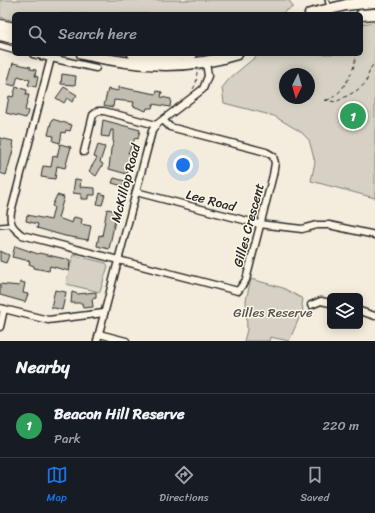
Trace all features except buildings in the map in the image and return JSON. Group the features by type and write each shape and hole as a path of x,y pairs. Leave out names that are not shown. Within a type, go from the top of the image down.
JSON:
{"highway":[{"path":"314,12 328,4 375,2"},
{"path":"363,14 375,14"},
{"path":"0,25 12,28"},
{"path":"0,34 12,37"},
{"path":"91,56 113,61 152,66 175,66 205,58 221,56"}],"street":[{"path":"0,46 12,49"},
{"path":"42,56 96,68"},
{"path":"51,58 10,212 11,225 22,235 118,260"},
{"path":"84,152 93,115 98,111 104,111 156,125 164,121 203,89 208,76 205,58"},
{"name":"Gilles Crescent","path":"118,260 238,291 246,280 259,224 273,175 275,163 273,156 266,152 170,127 164,121"},
{"name":"McKillop Road","path":"97,341 152,131 156,125"},
{"name":"Lee Road","path":"136,192 259,224 302,229 317,225 329,225 375,236"},
{"path":"311,305 321,301 327,302"},
{"path":"0,327 2,309 48,320 104,313"},
{"path":"363,312 375,316"},
{"path":"99,334 126,341"}],"lane":[{"path":"0,226 11,225"}],"path":[{"path":"355,56 355,68 337,96 330,100 324,100 336,102 356,91 366,82 370,69 375,62"}],"green space":[{"path":"0,0 289,0 293,7 284,12 12,12 12,20 0,17"},
{"path":"375,22 375,198 311,181 315,162 309,140 301,132 274,116 224,103 222,88 230,78 257,56 363,56 363,24"},
{"path":"73,255 106,263 108,266 100,292 66,284"},
{"name":"Gilles Reserve","path":"251,279 283,288 303,299 303,309 289,341 270,337 269,341 244,341 247,330 246,300"}],"place":[{"name":"Beacon Hill Reserve","path":"353,116"}]}
